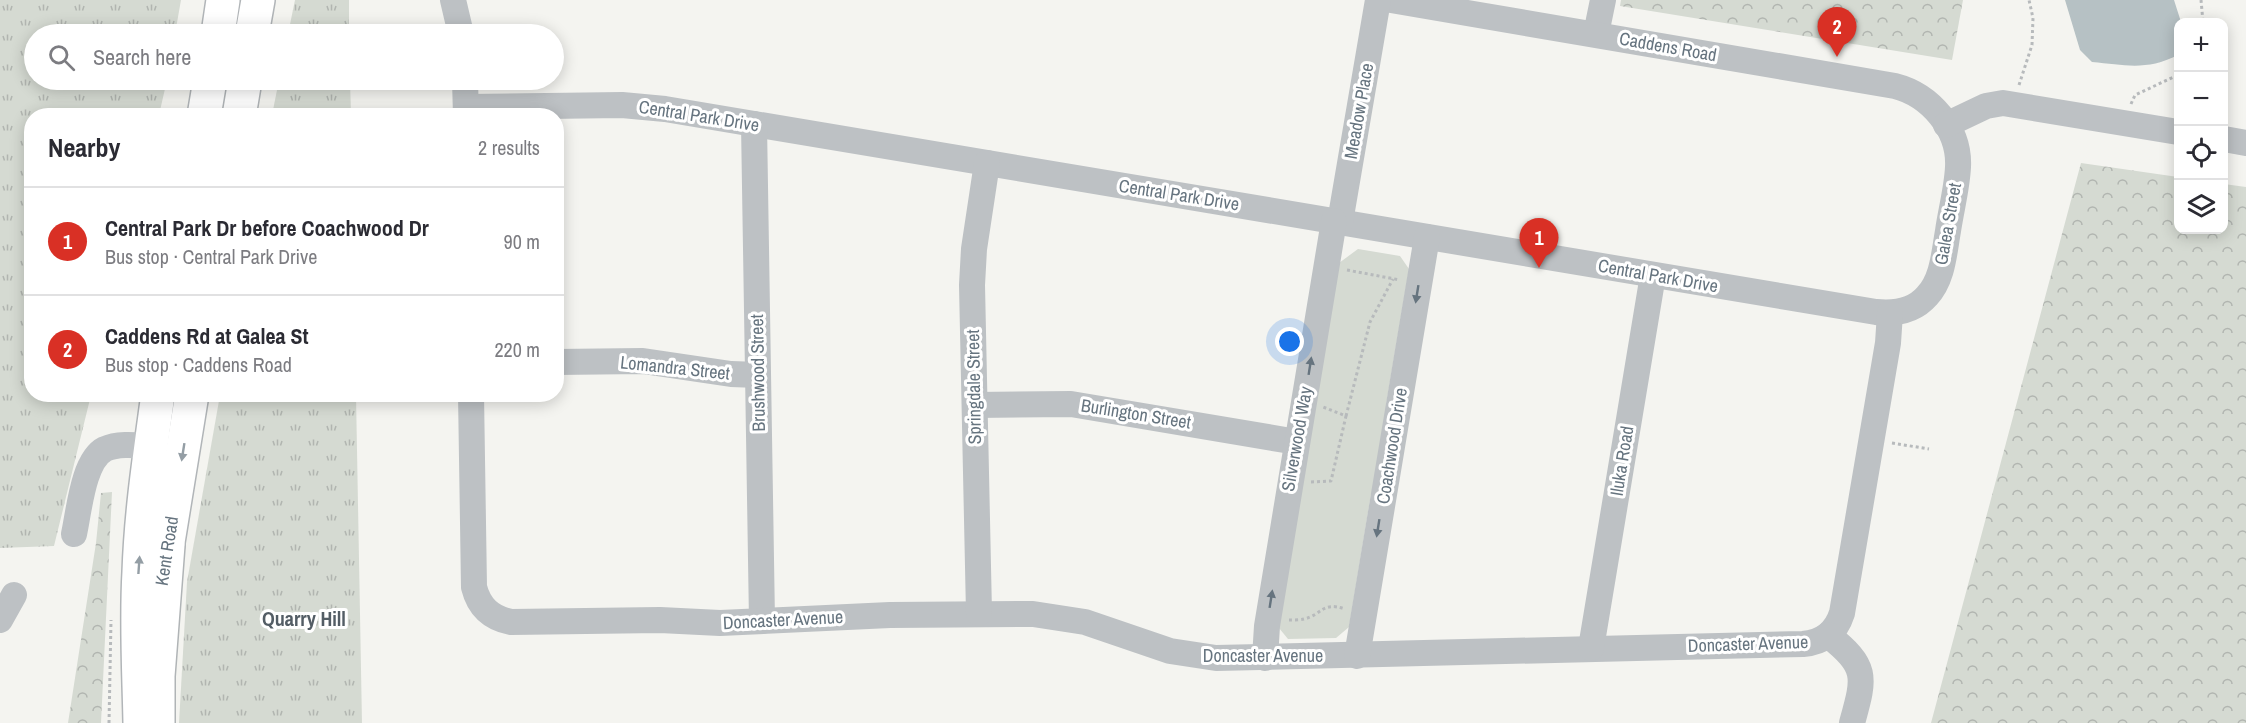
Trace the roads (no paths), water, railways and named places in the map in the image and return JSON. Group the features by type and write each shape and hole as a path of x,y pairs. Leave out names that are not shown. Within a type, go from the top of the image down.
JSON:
{"main road":[{"path":"219,24 223,0"},
{"path":"254,24 258,0"},
{"path":"205,108 208,90"},
{"path":"240,108 243,90"},
{"name":"Kent Road","path":"146,718 137,626 139,571 157,402"},
{"name":"Kent Road","path":"146,718 158,676 168,545 191,402"}],"street":[{"path":"453,0 459,24"},
{"name":"Meadow Place","path":"1337,222 1378,0"},
{"name":"Caddens Road","path":"1391,0 1895,86 1919,95 1942,118"},
{"path":"1596,34 1603,0"},
{"path":"465,90 466,108"},
{"path":"1942,118 2003,103 2174,131"},
{"name":"Central Park Drive","path":"552,108 637,105 1890,313"},
{"name":"Galea Street","path":"1890,313 1909,308 1922,301 1930,293 1940,274 1958,166 1955,146 1942,118"},
{"name":"Brushwood Street","path":"754,124 762,621"},
{"path":"2228,140 2246,143"},
{"name":"Springdale Street","path":"979,613 972,266 987,163"},
{"name":"Silverwood Way","path":"1265,658 1267,626 1297,442 1337,222"},
{"name":"Coachwood Drive","path":"1357,656 1427,237"},
{"name":"Iluka Road","path":"1591,648 1653,275"},
{"name":"Doncaster Avenue","path":"471,402 473,579 476,596 487,611 503,621 520,623 660,620 706,623 979,613 1033,614 1069,618 1147,645 1194,656 1216,658 1803,644 1820,641 1828,635 1839,622 1844,604 1888,343 1890,313"},
{"name":"Lomandra Street","path":"564,362 643,361 731,374 758,375"},
{"name":"Burlington Street","path":"975,405 1071,404 1297,442"},
{"path":"74,534 87,471 97,454 106,448 125,445 151,446"},
{"path":"0,620 14,595"},
{"path":"1828,635 1848,651 1859,668 1861,685 1852,723"}],"place":[{"name":"Caddens Rd at Galea St","path":"1837,57"},
{"name":"Central Park Dr before Coachwood Dr","path":"1539,268"}],"district":[{"name":"Quarry Hill","path":"304,619"}]}
